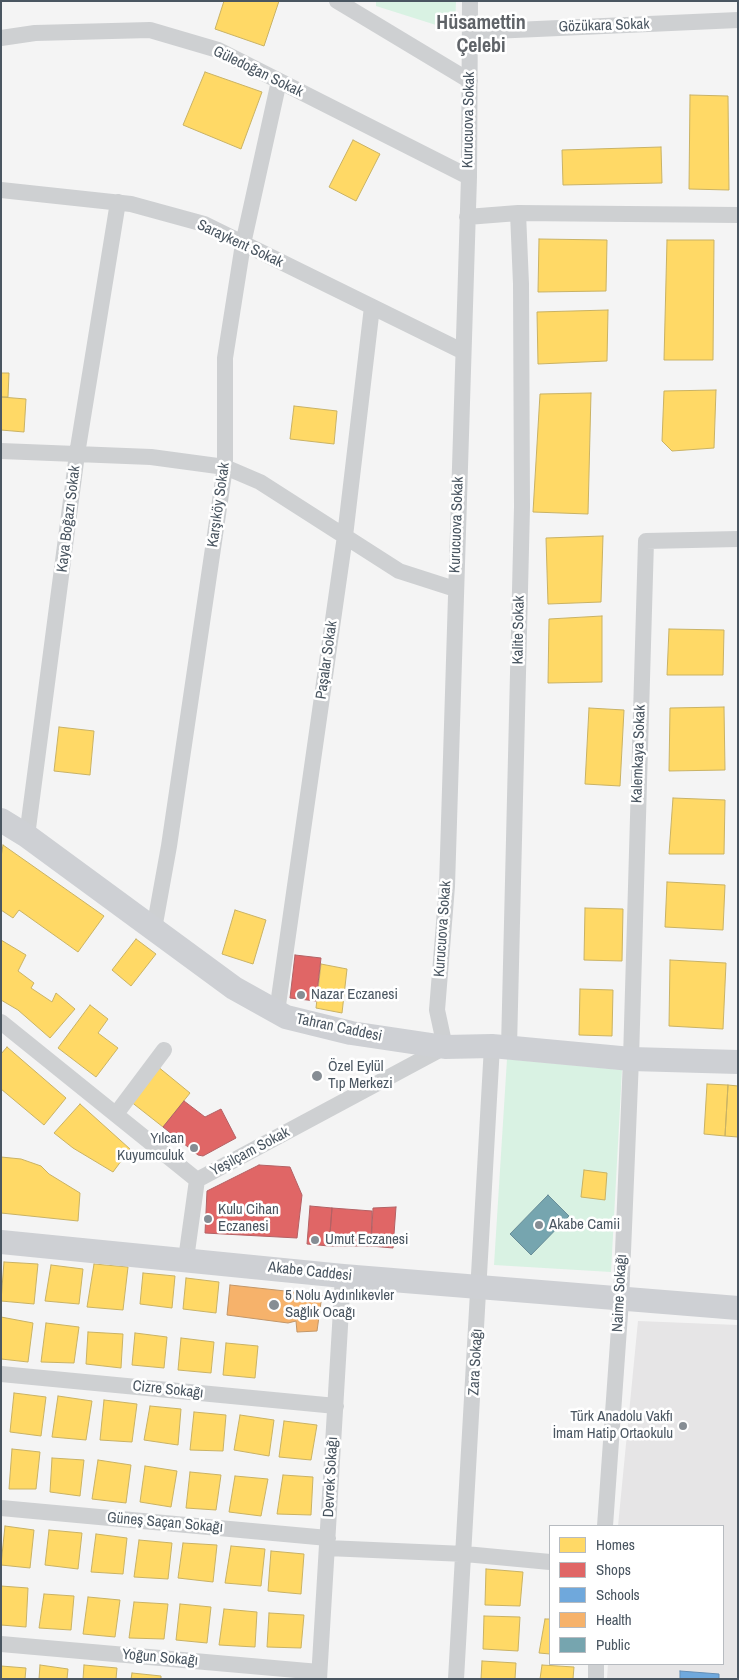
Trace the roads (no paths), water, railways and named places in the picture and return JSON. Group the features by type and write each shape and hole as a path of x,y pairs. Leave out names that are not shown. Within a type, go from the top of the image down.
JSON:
{"street":[{"path":"337,1 470,81"},
{"name":"Kurucuova Sokak","path":"444,1047 437,1010 447,886 462,351 469,177 470,1"},
{"name":"Gözükara Sokak","path":"470,32 738,20"},
{"name":"Güledoğan Sokak","path":"1,38 35,33 150,30 218,50 469,177"},
{"name":"Karşıköy Sokak","path":"154,929 169,846 225,467 225,358 243,244 279,81"},
{"name":"Saraykent Sokak","path":"1,190 131,204 204,224 462,351"},
{"name":"Kaya Boğazı Sokak","path":"27,836 77,454 118,202"},
{"path":"467,217 518,213 738,215"},
{"name":"Kalite Sokak","path":"500,1047 522,507 521,284 518,213"},
{"name":"Paşalar Sokak","path":"277,1012 345,536 372,307"},
{"path":"1,451 151,457 225,467 260,482 399,571 455,589"},
{"name":"Kalemkaya Sokak","path":"631,1059 646,541 738,539"},
{"name":"Tahran Caddesi","path":"1,820 27,836 234,988 286,1018 351,1033 444,1047 500,1047 631,1059 738,1062"},
{"name":"Yeşilçam Sokak","path":"1,1022 197,1180 444,1047"},
{"name":"Zara Sokağı","path":"456,1679 480,1288 500,1047"},
{"path":"116,1114 164,1050"},
{"name":"Naime Sokağı","path":"605,1525 621,1300 631,1059"},
{"path":"186,1259 197,1180"},
{"name":"Akabe Caddesi","path":"1,1242 343,1276 738,1308"},
{"name":"Devrek Sokağı","path":"319,1675 343,1276"},
{"name":"Cizre Sokağı","path":"1,1374 336,1406"},
{"name":"Güneş Saçan Sokağı","path":"1,1508 327,1543 549,1562"},
{"name":"Yoğun Sokağı","path":"1,1644 319,1675"},
{"path":"596,1665 596,1679"}],"place":[{"name":"Nazar Eczanesi","path":"301,995"},
{"name":"Özel Eylül Tıp Merkezi","path":"317,1076"},
{"name":"Yılcan Kuyumculuk","path":"194,1148"},
{"name":"Kulu Cihan Eczanesi","path":"208,1219"},
{"name":"Akabe Camii","path":"539,1225"},
{"name":"Umut Eczanesi","path":"315,1240"},
{"name":"5 Nolu Aydınlıkevler Sağlık Ocağı","path":"274,1305"},
{"name":"Türk Anadolu Vakfı İmam Hatip Ortaokulu","path":"683,1426"}],"district":[{"name":"Hüsamettin Çelebi","path":"481,36"}]}
